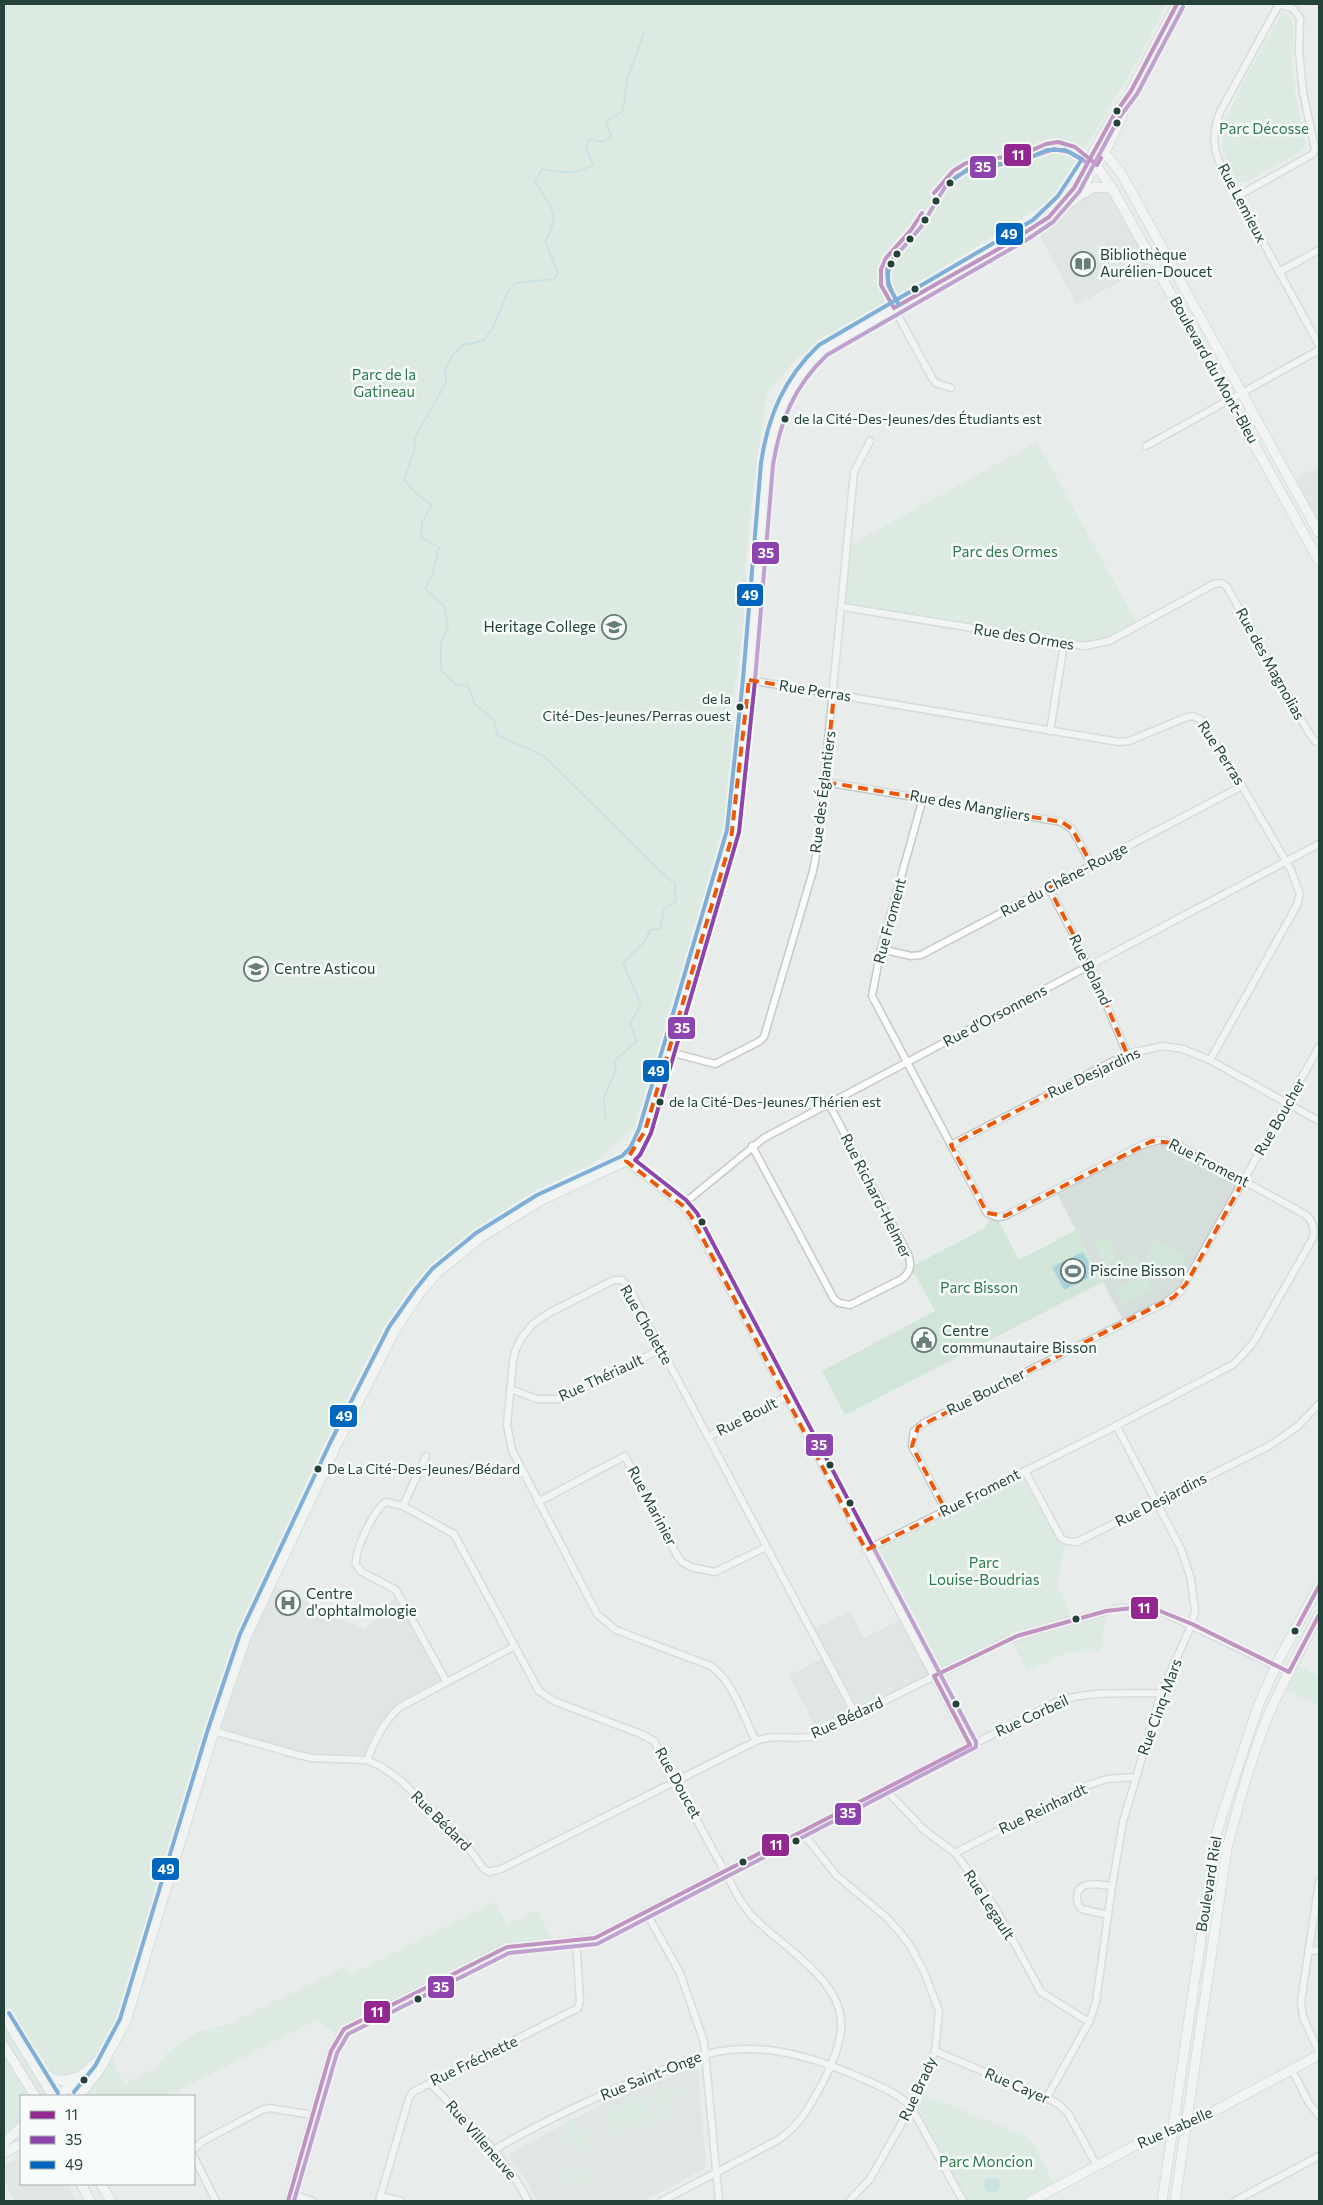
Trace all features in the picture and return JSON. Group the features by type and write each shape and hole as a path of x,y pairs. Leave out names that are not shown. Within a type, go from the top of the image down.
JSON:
{"street":[{"path":"1049,218 1074,188 1095,148 1131,91 1177,4"},
{"path":"1238,196 1314,154 1315,149 1303,92 1299,51 1300,18 1293,9 1279,4"},
{"name":"Rue Lemieux","path":"1279,4 1220,112 1215,125 1214,143 1216,156 1319,345"},
{"path":"1075,199 1120,123 1131,91"},
{"name":"Boulevard du Mont-Bleu","path":"1095,148 1122,175 1319,533"},
{"name":"Boulevard du Mont-Bleu","path":"1090,157 1112,188 1319,560"},
{"path":"81,2095 100,2069 126,2021 214,1731 246,1637 346,1426 396,1330 412,1303 447,1264 495,1228 540,1201 626,1161 635,1152 645,1131 670,1052 731,840 749,680 767,464 772,428 780,406 795,380 815,357 836,341 1025,234 1094,187 1112,188"},
{"path":"1279,272 1319,250"},
{"path":"894,308 932,378 936,383 951,388"},
{"path":"1146,446 1319,350"},
{"name":"Rue des Églantiers","path":"670,1052 715,1064 760,1041 764,1037 813,871 825,782 854,472 870,441"},
{"name":"Rue des Ormes","path":"842,607 1084,646 1104,643 1214,584 1222,583"},
{"name":"Rue des Magnolias","path":"1222,583 1227,587 1309,733 1315,741 1319,742"},
{"path":"1050,731 1064,644"},
{"name":"Rue Perras","path":"749,680 1125,742 1187,717 1196,717 1203,722 1286,862 1300,894 1297,905 1210,1060"},
{"name":"Rue des Mangliers","path":"825,782 1066,824 1072,829 1092,865"},
{"name":"Rue du Chêne-Rouge","path":"881,949 911,956 921,955 1242,786"},
{"name":"Rue Froment","path":"866,1550 1227,1368 1241,1358 1252,1343 1313,1238 1314,1231 1311,1219 1244,1180 1167,1140 1152,1141 1011,1213 997,1217 987,1212 872,996 881,949 923,798"},
{"name":"Rue d'Orsonnens","path":"682,1205 764,1138 1319,844"},
{"name":"Rue Boland","path":"1049,888 1089,966 1127,1054"},
{"name":"Rue Desjardins","path":"951,1145 1127,1054 1155,1047 1173,1047 1210,1060 1319,1121"},
{"name":"Rue Boucher","path":"946,1510 912,1446 914,1431 924,1423 1125,1324 1174,1297 1186,1284 1319,1048"},
{"name":"Rue Richard-Helmer","path":"752,1146 834,1299 839,1303 850,1305 902,1279 907,1276 911,1266 908,1254 829,1104"},
{"path":"626,1161 682,1205 694,1224 970,1745"},
{"name":"Rue Cholette","path":"756,1740 727,1683 718,1670 712,1666 616,1630 597,1614 538,1502 509,1442 507,1425 515,1351 527,1330 549,1313 614,1280 622,1280 626,1284 856,1715"},
{"name":"Rue Thériault","path":"510,1389 537,1399 560,1399 661,1349"},
{"name":"Rue Boult","path":"708,1437 786,1398"},
{"name":"Rue Desjardins","path":"1025,1471 1058,1533 1066,1541 1083,1540 1269,1446 1298,1426 1319,1404"},
{"name":"Rue Cinq-Mars","path":"1047,2097 1089,2022 1097,1995 1123,1822 1161,1693 1192,1624 1195,1611 1191,1579 1181,1549 1116,1425"},
{"path":"403,1506 426,1456"},
{"name":"Rue Marinier","path":"538,1502 625,1456 678,1557 686,1565 715,1572 766,1547"},
{"name":"Rue Doucet","path":"446,1681 396,1590 362,1572 356,1565 356,1554 380,1506 386,1502 403,1506 454,1534 539,1691 554,1702 641,1734 654,1741 750,1914 830,1988 842,2022 830,2065 818,2091 792,2130 776,2142 662,2201"},
{"name":"Boulevard Riel","path":"1162,2201 1214,1846 1235,1772 1258,1706 1276,1666 1319,1586"},
{"name":"Rue Bédard","path":"214,1731 305,1756 367,1760 382,1767 400,1780 462,1840 483,1868 492,1872 756,1740 774,1736 806,1738 1017,1636 1106,1611 1131,1607 1152,1608 1192,1624 1288,1672"},
{"path":"1304,1613 1319,1618"},
{"name":"Boulevard Riel","path":"1175,2201 1227,1848 1241,1796 1266,1722 1288,1672 1319,1618"},
{"path":"367,1760 383,1727 392,1715 412,1699 515,1646"},
{"name":"Rue Corbeil","path":"288,2201 331,2051 338,2036 344,2029 507,1948 576,1942 595,1938 1056,1702 1074,1696 1094,1694 1161,1693"},
{"name":"Rue Reinhardt","path":"955,1853 1086,1786 1107,1779 1135,1777"},
{"name":"Rue Legault","path":"885,1789 923,1829 955,1853 995,1907 1041,1992 1089,2022"},
{"name":"Rue Brady","path":"802,1832 836,1875 886,1917 911,1947 925,1974 939,2011 935,2051 911,2107 870,2179 849,2201"},
{"path":"1214,1846 1227,1848"},
{"path":"1319,1882 1301,2010 1319,2054"},
{"path":"1108,1915 1082,1909 1077,1902 1078,1893 1087,1884 1112,1886"},
{"path":"646,1912 683,1980 706,2053 719,2201"},
{"name":"Rue Fréchette","path":"380,2198 408,2098 417,2089 578,2008 580,2001 576,1942"},
{"path":"1308,1950 1319,1951"},
{"path":"4,2016 52,2095"},
{"path":"4,2046 34,2095"},
{"name":"Rue Saint-Onge","path":"492,2150 607,2092 706,2053 731,2049 755,2049 800,2056 830,2065 900,2096 911,2107 963,2201"},
{"path":"59,2095 109,2051"},
{"name":"Rue Cayer","path":"935,2051 1057,2102 1068,2113 1097,2166"},
{"name":"Rue Isabelle","path":"1031,2201 1134,2146 1187,2124 1319,2054"},
{"path":"30,2058 54,2080 64,2081 80,2076"},
{"path":"1292,2070 1309,2103 1319,2116"},
{"name":"Rue Villeneuve","path":"430,2082 492,2150 519,2184 528,2201"},
{"path":"195,2148 203,2141 269,2108 313,2115"},
{"path":"4,2143 20,2128"},
{"path":"4,2152 20,2144"},
{"path":"1235,2201 1319,2156"},
{"path":"195,2159 216,2201"},
{"path":"82,2185 90,2201"},
{"path":"103,2185 111,2201"},
{"path":"290,2193 312,2201"},
{"path":"380,2198 401,2201"}],"highlighted area":[{"path":"749,680 834,694 825,782 1062,822 1072,829 1092,865 1049,888 1093,972 1127,1054 951,1145 987,1213 1005,1216 1152,1141 1175,1143 1244,1180 1186,1284 1174,1297 918,1427 912,1446 946,1511 866,1550 691,1216 682,1205 626,1161 645,1131 731,840"}],"shaded area":[{"path":"1112,188 1149,254 1146,267 1077,305 1035,227 1085,192"},
{"path":"1319,466 1319,533 1291,482"},
{"path":"1167,1141 1244,1180 1181,1291 1125,1324 1055,1190 1144,1144"},
{"path":"271,1584 364,1630 399,1593 446,1681 392,1715 367,1760 312,1758 214,1731"},
{"path":"850,1611 864,1638 903,1618 934,1676 819,1733 789,1676 824,1657 811,1631"},
{"path":"695,2067 698,2070 706,2165 704,2169 644,2201 537,2201 528,2183 509,2157 510,2153 619,2095"},
{"path":"20,2158 20,2185 68,2185 77,2201 15,2201 4,2180 4,2165"}],"green space":[{"name":"Parc de la Gatineau","path":"4,4 1165,4 1141,54 1057,196 797,358 767,393 754,482 745,567 747,592 738,670 731,706 734,740 725,833 637,1125 591,1165 540,1188 472,1231 447,1255 443,1256 425,1271 406,1294 373,1347 319,1454 227,1661 146,1968 109,2051 124,2084 157,2067 167,2053 198,2032 227,2025 346,1966 351,1975 495,1902 507,1925 537,1910 554,1943 516,1946 496,1952 339,2036 316,2020 170,2095 80,2095 107,2052 69,2095 20,2095 20,2137 4,2150"},
{"name":"Parc Décosse","path":"1282,13 1289,15 1293,26 1293,76 1306,143 1301,151 1245,183 1237,181 1223,152 1221,122 1229,113 1244,81"},
{"name":"Parc des Ormes","path":"1037,442 1138,625 1109,641 1084,646 843,607 848,546"},
{"name":"Parc Bisson","path":"992,1216 997,1217 1019,1260 1076,1230 1103,1282 845,1415 822,1371 935,1311 916,1276 910,1271 911,1267 983,1229"},
{"path":"1107,1235 1119,1257 1105,1265 1093,1243"},
{"path":"1156,1239 1186,1255 1174,1275 1145,1259"},
{"path":"1134,1253 1142,1268 1112,1283 1104,1268"},
{"path":"1145,1274 1153,1289 1123,1304 1115,1290"},
{"name":"Parc Louise-Boudrias","path":"1025,1471 1066,1541 1057,1584 1072,1619 1106,1611 1101,1651 1067,1652 1027,1672 1011,1639 934,1676 866,1550"},
{"path":"1293,1663 1319,1676 1319,1705 1280,1689"},
{"path":"1319,1882 1319,1951 1308,1950"},
{"path":"665,2086 673,2089 677,2096 668,2102 669,2114 665,2118 661,2117 657,2094 659,2088"},
{"name":"Parc Moncion","path":"917,2092 1026,2136 1034,2145 1056,2188 1031,2201 963,2201 911,2107"},
{"path":"642,2097 651,2120 613,2136 603,2112"},
{"path":"575,2119 586,2141 584,2146 576,2151 563,2126"},
{"path":"570,2171 582,2173 587,2180 585,2184 574,2185 564,2179 565,2174"}],"water":[{"name":"Piscine Bisson","path":"1083,1252 1095,1275 1064,1290 1052,1267"},
{"path":"992,2177 998,2179 1000,2185 998,2191 992,2193 986,2191 984,2185 986,2179"}],"waterway":[{"path":"605,1117 604,1097 616,1070 614,1061 637,1041 630,1024 641,1004 623,963 645,941 650,930 660,929 664,909 676,902 675,884 544,756 497,735 494,720 474,703 468,686 456,685 441,670 441,642 448,627 444,606 425,588 432,576 439,547 421,537 422,522 432,505 418,495 404,480 414,452 415,437 446,383 445,371 452,356 462,345 483,341 492,329 508,292 515,283 554,279 558,273 545,241 553,224 552,210 535,182 542,169 574,172 593,165 586,148 589,139 604,142 611,136 606,121 623,111 627,80 644,33"}],"transit line":[{"name":"11","path":"922,213 911,230 886,258 881,269 881,285 894,308 1009,243 1049,217 1074,188 1114,115 1131,91 1177,4"},
{"name":"35","path":"294,2201 337,2053 348,2034 509,1953 597,1944 976,1747 976,1742 697,1213 686,1200 635,1160 640,1155 651,1133 739,832 755,681 773,465 784,419 790,405 806,379 827,355 1028,239 1053,222 1079,192 1119,118 1137,94 1183,7"},
{"name":"11","path":"934,193 953,171 966,163 1023,154 1046,144 1058,142 1075,147 1097,165 1101,158"},
{"name":"35","path":"899,305 888,285 887,269 893,259 921,227 945,187 957,176 971,169 1016,162 1054,149 1069,152 1086,162"},
{"name":"49","path":"74,2092 95,2066 120,2019 208,1729 240,1634 330,1443 389,1327 432,1269 476,1233 537,1195 622,1156 630,1148 639,1129 727,830 743,679 761,463 768,429 787,384 819,345 1033,220 1058,196 1082,159 1065,150 1047,150 1024,160 968,169 953,180"},
{"name":"49","path":"892,261 889,267 888,278 890,289 899,305"},
{"name":"11","path":"1295,1631 1319,1586"},
{"name":"11","path":"934,1676 1017,1636 1106,1611 1141,1607 1160,1611 1192,1624 1289,1672 1319,1615"},
{"name":"11","path":"934,1676 970,1745"},
{"name":"11","path":"288,2201 331,2051 344,2029 507,1947 595,1938 970,1745"},
{"name":"49","path":"9,2013 58,2093"}],"place":[{"name":"Bibliothèque Aurélien-Doucet","path":"1083,264"},
{"name":"de la Cité-Des-Jeunes/des Étudiants est","path":"785,419"},
{"name":"Heritage College","path":"614,627"},
{"name":"de la Cité-Des-Jeunes/Perras ouest","path":"740,707"},
{"name":"Centre Asticou","path":"256,969"},
{"name":"de la Cité-Des-Jeunes/Thérien est","path":"660,1102"},
{"name":"Piscine Bisson","path":"1073,1271"},
{"name":"Centre communautaire Bisson","path":"924,1340"},
{"name":"De La Cité-Des-Jeunes/Bédard","path":"318,1469"},
{"name":"Centre d'ophtalmologie","path":"288,1603"}]}
